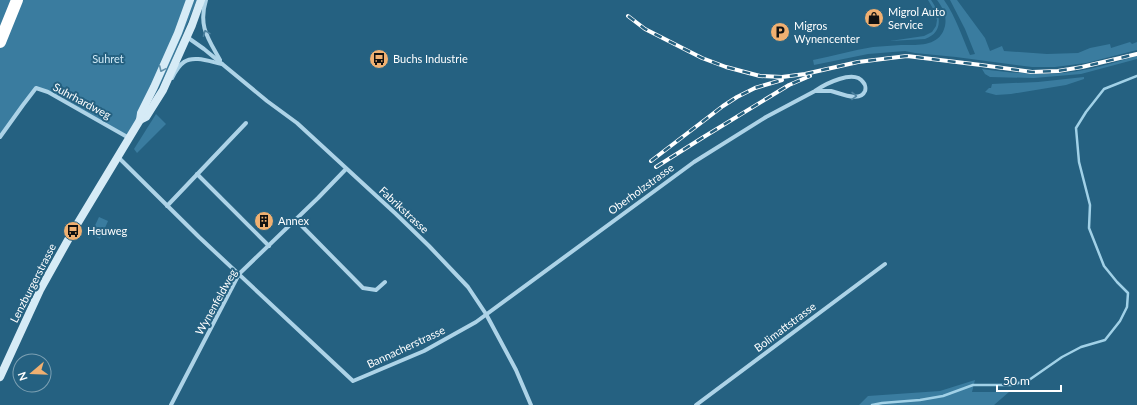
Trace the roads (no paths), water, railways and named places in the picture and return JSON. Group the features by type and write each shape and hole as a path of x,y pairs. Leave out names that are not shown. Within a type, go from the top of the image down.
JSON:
{"highway":[{"path":"0,42 17,0"}],"main road":[{"name":"Lenzburgerstrasse","path":"0,377 40,290 73,231 140,120 141,113 178,33 190,0"},
{"name":"Lenzburgerstrasse","path":"140,120 146,117 163,90 187,37 201,0"},
{"path":"178,33 187,37"}],"street":[{"name":"Fabrikstrasse","path":"206,0 203,18 204,31 222,64"},
{"name":"Fabrikstrasse","path":"187,37 297,123 430,246 468,287 486,314 516,370 531,405"},
{"name":"Fabrikstrasse","path":"163,90 168,85 180,65 185,61 192,59 222,64"},
{"name":"Oberholzstrasse","path":"486,314 694,162 766,117 822,86 837,80 853,77 860,78 864,82 865,88 861,96 856,97 831,92 815,91"},
{"name":"Suhrhardweg","path":"0,137 36,88 48,92 130,138"},
{"path":"167,206 246,123"},
{"path":"117,157 239,274"},
{"name":"Wynenfeldweg","path":"171,405 239,274 296,220 346,169"},
{"path":"197,174 269,246"},
{"path":"296,220 363,288 376,290 385,282"},
{"name":"Bolimattstrasse","path":"696,405 885,264"},
{"name":"Bannacherstrasse","path":"239,274 353,381 424,351 476,322 486,314"}],"waterway":[{"path":"872,405 943,396 973,385 1011,385 1029,380 1062,357 1081,347 1105,340 1120,321 1127,307 1128,293 1104,266 1089,228 1090,205 1079,162 1076,128 1086,112 1104,89 1137,76"}],"railway":[{"path":"628,16 645,29 702,58 726,67 760,76 782,77 805,74 858,62 907,56 1032,72 1058,71 1137,54"},
{"path":"656,167 789,85 810,76"},
{"path":"651,161 737,97 755,88 782,80"}],"place":[{"name":"Migrol Auto Service","path":"874,18"},
{"name":"Migros Wynencenter","path":"780,32"},
{"name":"Buchs Industrie","path":"379,59"},
{"name":"Annex","path":"264,221"},
{"name":"Heuweg","path":"73,231"}],"park label":[{"name":"Suhret","path":"108,59"}]}
